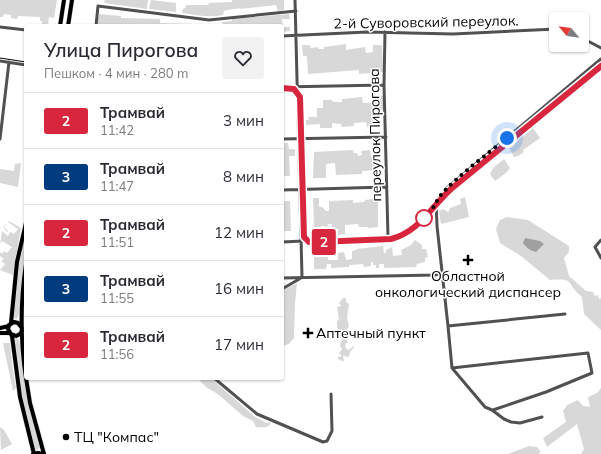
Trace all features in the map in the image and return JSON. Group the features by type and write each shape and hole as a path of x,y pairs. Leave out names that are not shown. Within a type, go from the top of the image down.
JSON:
{"main road":[{"path":"60,24 64,0"},
{"path":"68,24 72,0"},
{"path":"24,234 17,262 12,320 8,330 12,338 20,397 33,454 43,454 30,403 26,380"},
{"path":"24,280 21,303 24,354"},
{"path":"0,328 14,322 18,323 22,329"},
{"path":"0,333 17,335 22,329"}],"street":[{"path":"295,0 302,277"},
{"path":"96,24 98,6 209,20 296,11"},
{"path":"0,27 24,30"},
{"name":"2-й Суворовский переулок.","path":"284,36 385,32 453,34 549,29"},
{"name":"переулок Пирогова","path":"301,241 388,237 384,85 385,32"},
{"path":"589,42 601,48"},
{"path":"422,221 447,188 601,59"},
{"path":"0,61 24,65"},
{"path":"0,139 9,62"},
{"path":"284,87 384,85"},
{"path":"284,139 386,137"},
{"path":"284,190 386,186"},
{"path":"436,204 452,368 485,407 492,410 504,419 520,423 542,417"},
{"path":"601,240 594,247 601,258"},
{"path":"284,242 301,241"},
{"path":"284,278 435,275 442,273"},
{"path":"284,288 302,277"},
{"path":"448,326 565,314"},
{"path":"452,368 588,353 592,373 546,392 492,410"},
{"path":"216,380 257,414 323,442 327,441 332,430 331,394"}],"shaded area":[{"path":"0,0 57,0 54,18 49,17 48,24 42,24 40,17 18,16 17,19 11,18 11,15 4,14 3,17 0,17"},
{"path":"105,0 148,0 147,9 104,3"},
{"path":"151,0 176,3 176,12 149,9"},
{"path":"232,0 284,0 284,10 278,11 276,5 230,9 224,11 223,15 218,16 203,16 182,13 186,5 208,5 209,3 232,2"},
{"path":"99,14 121,16 121,18 160,19 160,23 194,24 97,24"},
{"path":"289,14 290,19 282,19 283,24 222,24 222,22 232,21 232,19"},
{"path":"284,27 290,27 290,31 284,32"},
{"path":"346,44 346,50 365,47 366,53 373,52 373,45 382,45 383,72 359,74 359,70 308,74 307,56 303,56 302,45 310,45 311,48 318,47 319,49 324,49 324,47"},
{"path":"381,96 383,96 384,110 375,110 376,126 367,127 366,122 354,123 354,126 342,127 341,124 332,123 332,128 320,128 320,124 306,125 306,120 309,120 308,117 317,117 317,108 323,108 323,100 342,102 342,99 362,97 363,103 371,103 371,100 381,99"},
{"path":"533,128 540,138 523,150 524,152 514,157 509,148"},
{"path":"284,143 288,143 289,149 295,149 295,156 289,156 290,176 284,176"},
{"path":"353,150 358,156 362,155 361,151 370,150 371,157 377,159 378,170 362,171 362,174 336,175 335,163 326,164 326,178 313,178 314,152"},
{"path":"504,159 510,168 495,181 490,174 493,168"},
{"path":"21,163 18,187 0,183 0,169 14,171 15,164"},
{"path":"465,197 469,217 441,224 439,211 443,209 448,212 450,208 461,204 460,199"},
{"path":"313,198 319,198 319,207 329,211 329,201 353,200 353,203 378,198 378,227 359,227 358,224 345,225 345,234 338,235 338,229 332,229 332,224 328,224 327,228 325,228 325,226 321,226 321,228 314,228"},
{"path":"284,201 290,201 291,231 284,231"},
{"path":"507,217 528,220 569,246 569,252 564,258 569,276 586,291 593,292 595,296 598,295 599,299 601,298 601,330 584,314 582,297 568,281 550,280 521,256 500,243 496,229 500,220"},
{"path":"9,221 21,228 13,275 0,270 5,264 1,261 4,259 0,256 0,252 3,254 3,251 7,253 12,247 2,241 0,244 2,231 8,236 10,232 14,234 18,229 8,222"},
{"path":"24,234 24,272 19,314 17,319 13,316 19,262"},
{"path":"525,238 540,241 544,244 536,252 528,249 523,243"},
{"path":"415,240 422,245 422,249 426,249 428,257 425,258 425,262 417,264 416,267 384,268 384,264 379,264 379,268 376,268 376,265 373,265 373,262 371,262 371,266 364,267 363,264 349,265 349,267 331,268 331,264 327,264 326,269 314,269 314,250 327,249 328,260 338,260 338,253 344,252 346,260 352,259 352,251 356,249 383,246 384,253 392,247 393,256 402,255 401,250 411,245"},
{"path":"297,283 294,338 289,344 284,345 284,290"},
{"path":"343,298 346,298 346,302 349,304 347,318 349,326 346,331 349,335 347,341 348,343 346,343 345,347 348,350 353,346 354,347 350,352 349,357 343,356 344,361 342,361 338,359 338,357 342,356 339,353 342,349 340,346 342,339 338,337 339,329 337,328 337,322 339,319 337,307 341,306 339,303"},
{"path":"16,338 19,340 24,380 40,448 35,451 21,396 14,340"},
{"path":"3,343 10,343 16,388 13,391"},
{"path":"199,380 213,380 255,417 267,423 270,422 270,425 266,427 256,427 253,421 243,416 219,395 206,387"},
{"path":"601,388 601,454 581,454 584,449 577,424 547,447 543,438 566,422 563,411 567,405 578,400 583,406 590,407 588,397 597,393"},
{"path":"0,427 4,430 12,444 1,450"},
{"path":"529,446 537,447 541,452 538,454 508,454"}],"tram line":[{"path":"0,58 24,62"},
{"path":"284,87 294,88 301,97 304,231 307,238 312,241 390,237 410,229 446,191 601,64"},
{"name":"2","path":"284,88 294,89 300,97 304,237 309,242 391,239 402,236 415,227 434,205 451,189 601,66"}],"place":[{"name":"Областной онкологический диспансер","path":"468,260"},
{"name":"Аптечный пункт","path":"308,333"},
{"name":"ТЦ \"Компас\"","path":"66,437"}],"route":[{"path":"424,218 447,188 507,138"}]}
